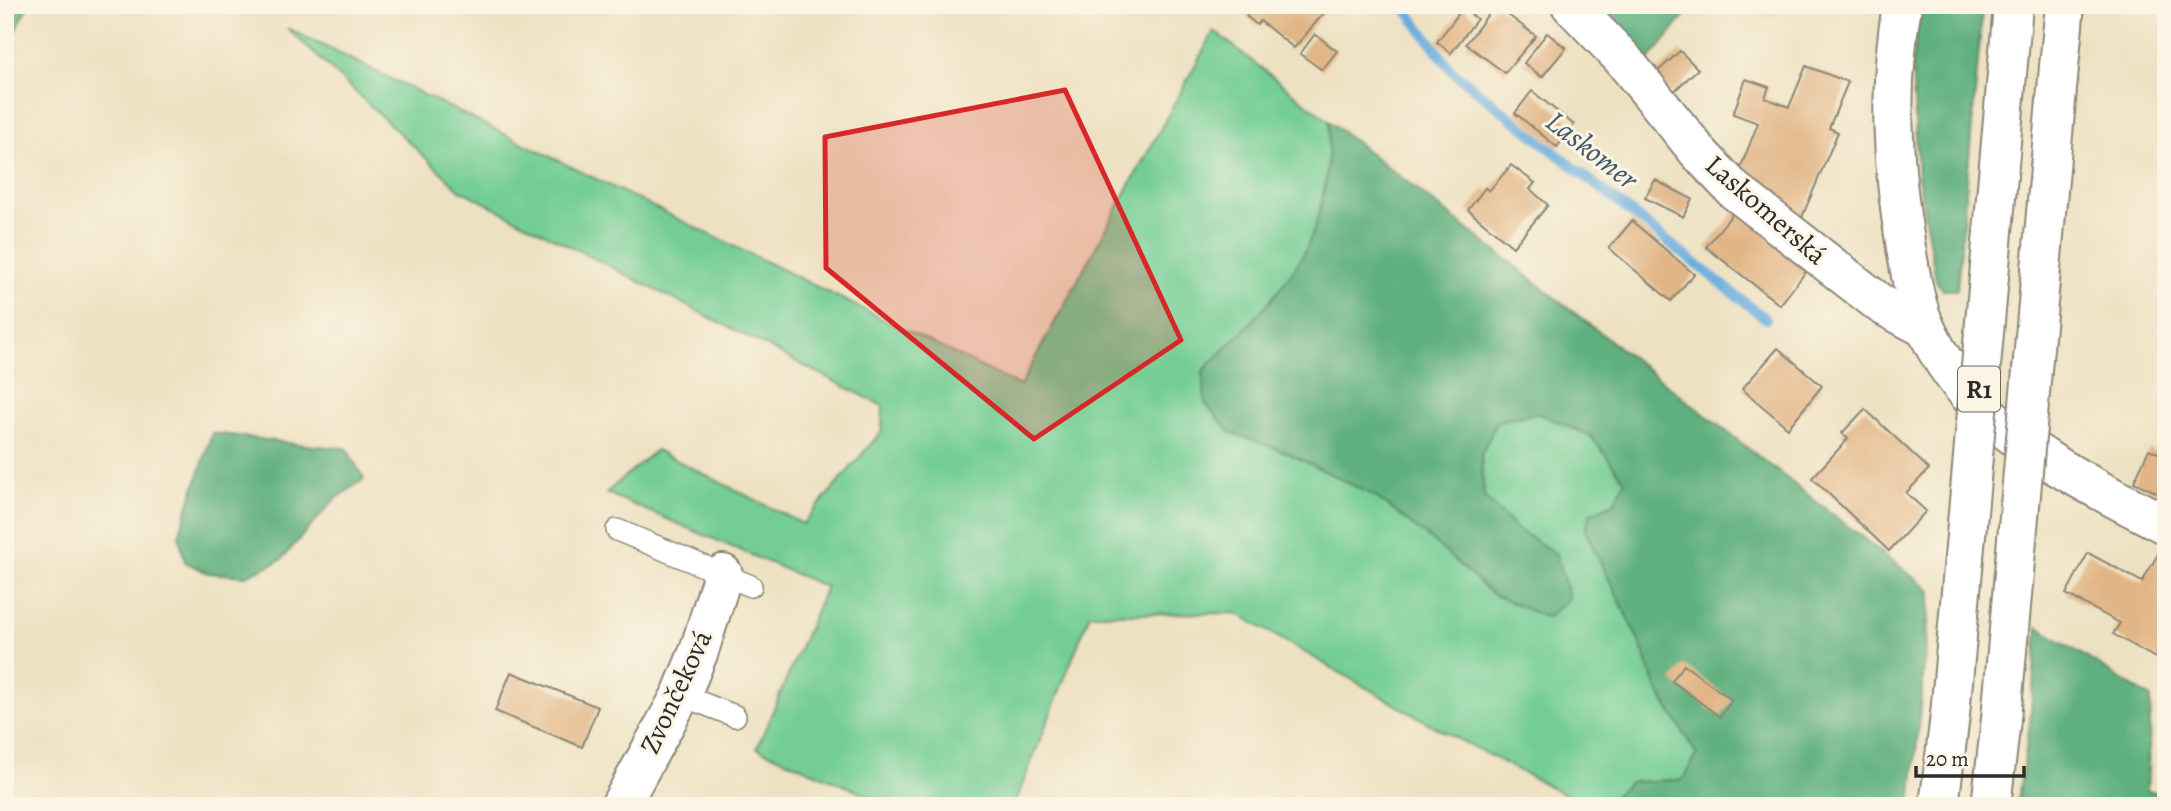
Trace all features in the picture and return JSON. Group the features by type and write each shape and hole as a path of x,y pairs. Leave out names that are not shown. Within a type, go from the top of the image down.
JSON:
{"main road":[{"name":"Laskomerská","path":"1571,5 1622,58 1734,190 1882,306 1925,328"},
{"path":"1902,5 1891,92 1892,150 1911,273 1925,328 1944,363 1972,398 2008,431 2061,467 2166,525"},
{"name":"R1","path":"1939,806 1950,715 2013,5"},
{"name":"R1","path":"1991,806 2065,5"},
{"name":"Zvončeková","path":"620,806 681,695 699,651 737,580"}],"lane":[{"path":"617,530 737,580"},
{"path":"681,695 735,716"}],"highlighted area":[{"path":"1065,90 1181,340 1034,439 826,268 825,137"}],"green space":[{"path":"5,5 28,5 5,54"},
{"path":"1597,5 1693,5 1647,63"},
{"path":"1921,5 1983,5 1957,290 1942,290 1936,280 1918,178 1912,64"},
{"path":"287,28 1020,386 1214,31 1329,121 1323,196 1313,233 1305,250 1264,308 1203,371 1230,432 1286,452 1375,496 1434,542 1556,554 1517,529 1484,497 1481,455 1497,421 1538,413 1591,436 1626,481 1614,503 1591,513 1585,530 1639,641 1657,689 1697,755 1682,780 1629,782 1606,806 1587,806 1437,728 1236,613 1090,614 1014,806 893,806 757,748 826,587 606,493 656,450 803,524 882,431 883,406 460,190"},
{"path":"1329,121 1931,591 1911,806 1606,806 1629,782 1682,780 1697,755 1657,689 1639,641 1585,530 1591,513 1614,503 1625,481 1591,436 1537,413 1497,421 1481,455 1484,497 1517,529 1556,554 1569,598 1547,618 1493,595 1434,542 1375,496 1286,452 1230,432 1205,403 1203,371 1264,308 1296,266 1313,233 1326,177"},
{"path":"212,433 346,448 364,479 333,501 281,560 246,576 208,573 185,562 179,535"},
{"path":"2038,627 2151,698 2147,791 2166,793 2166,806 2017,806 2030,722"}],"building":[{"path":"1255,5 1318,5 1325,12 1294,48 1260,21 1257,25 1246,16"},
{"path":"1495,5 1536,36 1505,73 1466,44"},
{"path":"1463,8 1477,19 1451,53 1437,42"},
{"path":"1547,33 1566,48 1542,77 1524,63"},
{"path":"1315,34 1337,51 1322,70 1300,54"},
{"path":"1680,51 1698,69 1672,93 1654,75"},
{"path":"1806,66 1848,82 1829,128 1838,132 1800,222 1737,177 1758,123 1733,114 1746,79 1769,87 1765,98 1789,107"},
{"path":"1532,91 1574,125 1557,147 1515,113"},
{"path":"1511,165 1535,183 1530,189 1548,205 1513,247 1468,210 1485,188 1489,191"},
{"path":"1655,180 1692,199 1683,217 1645,198"},
{"path":"1738,207 1811,265 1780,305 1706,247"},
{"path":"1632,221 1694,274 1671,301 1609,248"},
{"path":"1778,348 1822,386 1788,428 1742,389"},
{"path":"1865,409 1929,469 1906,493 1926,511 1889,551 1812,478 1848,439 1842,433"},
{"path":"2166,441 2166,497 2134,482 2149,449 2160,454"},
{"path":"2088,553 2142,582 2158,554 2166,558 2166,664 2113,634 2120,623 2066,594"},
{"path":"1684,665 1732,700 1720,717 1672,681"},
{"path":"511,672 598,707 582,747 495,711"}],"waterway":[{"name":"Laskomer","path":"1400,5 1453,72 1766,319"}]}
